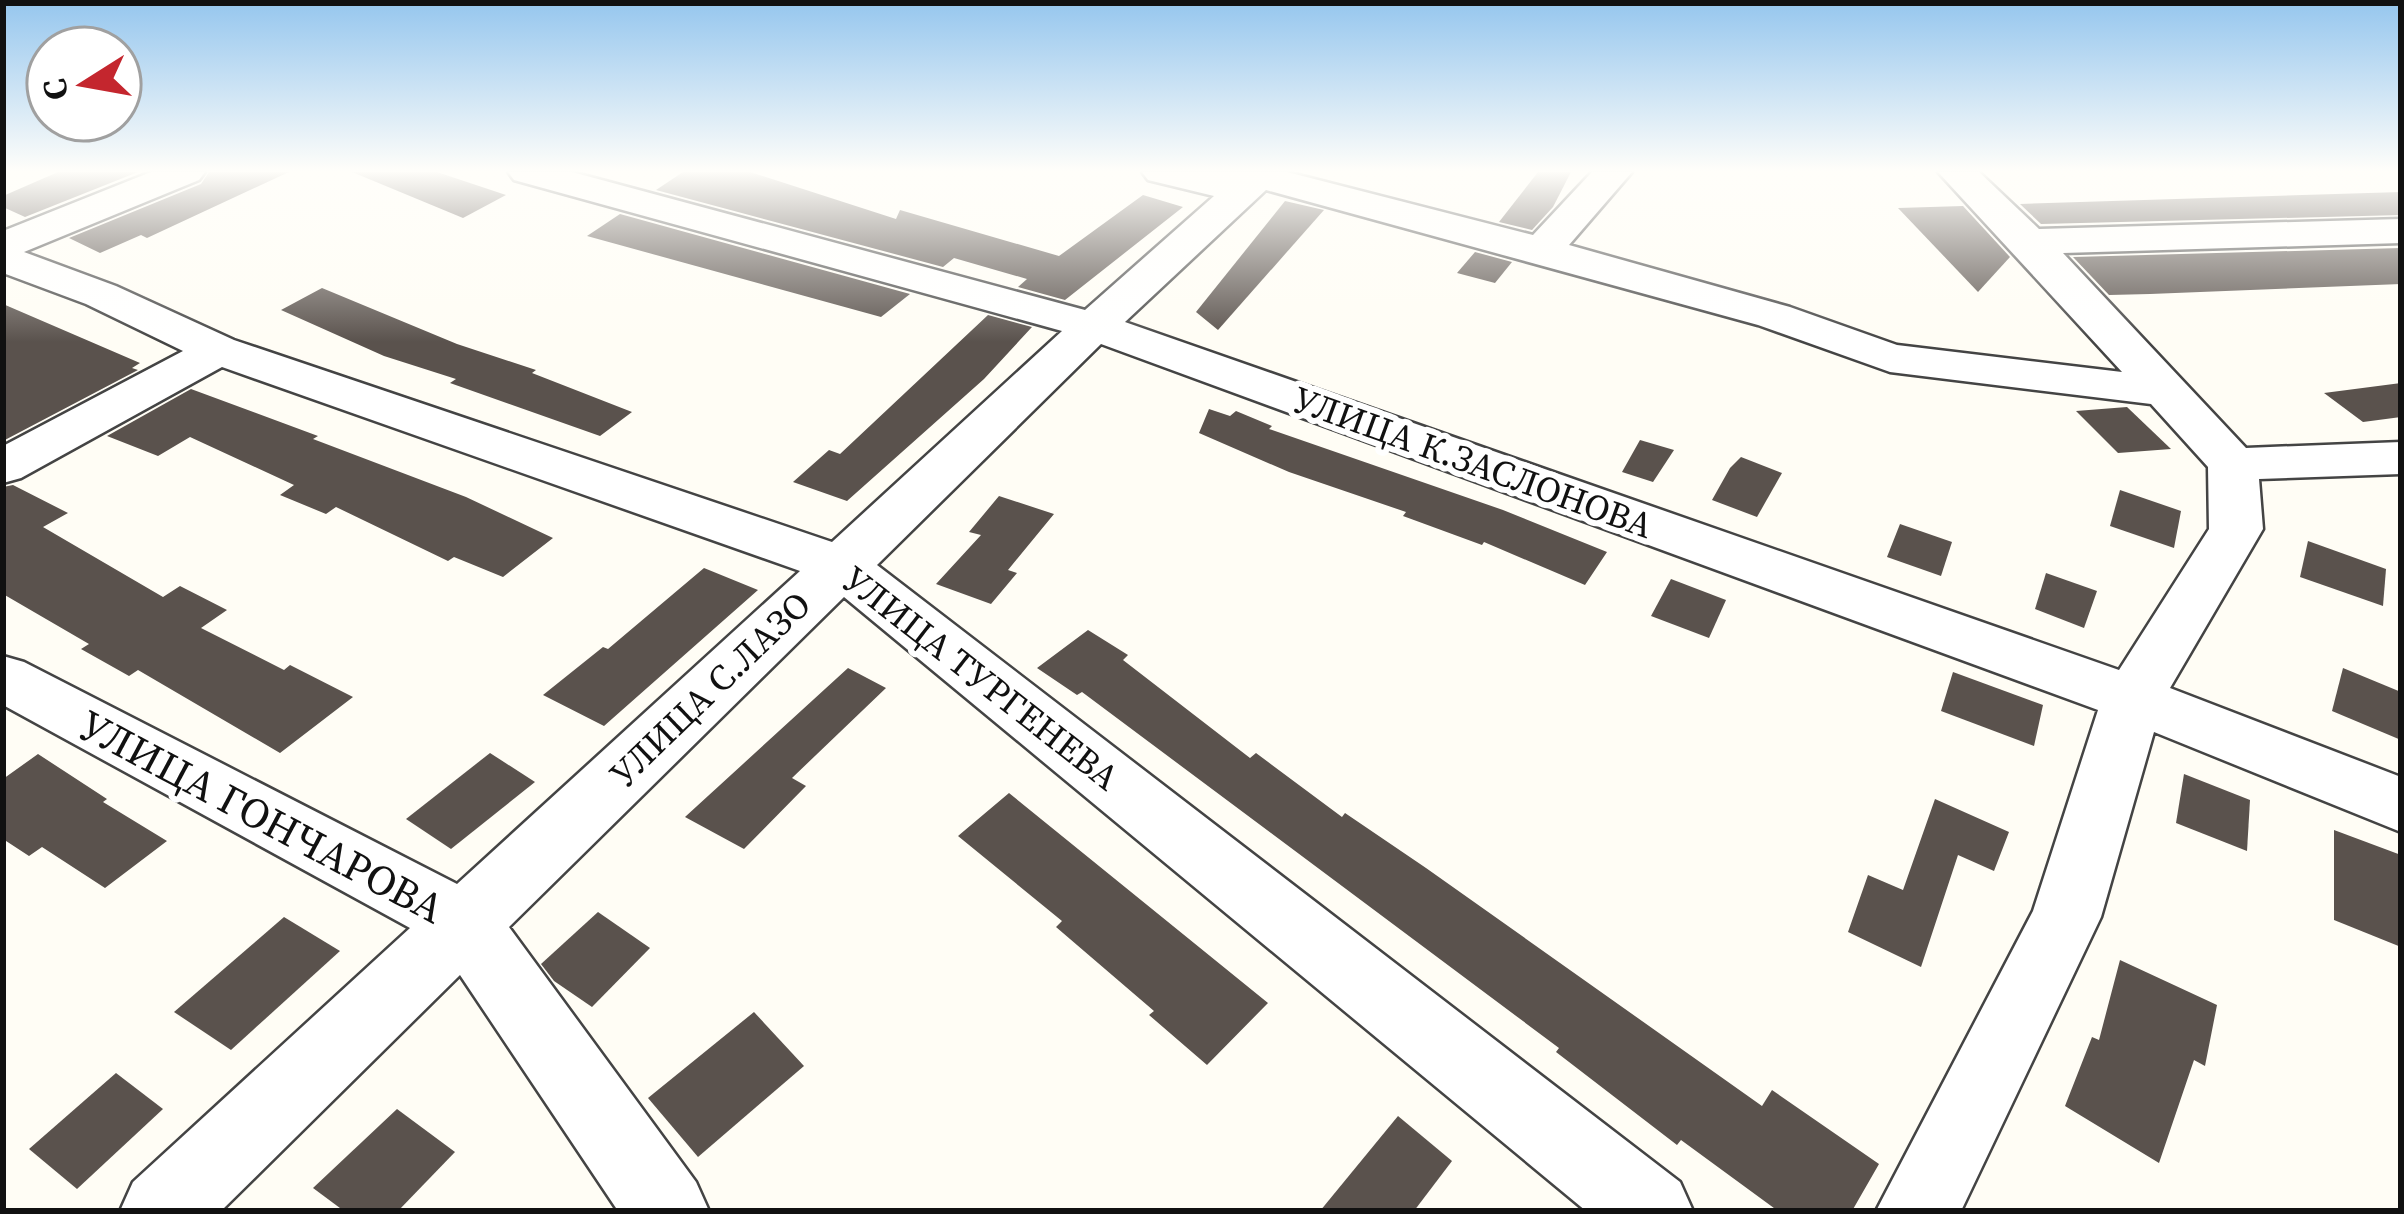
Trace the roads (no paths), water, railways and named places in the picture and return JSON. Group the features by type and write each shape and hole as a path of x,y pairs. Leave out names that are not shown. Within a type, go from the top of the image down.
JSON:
{"street":[{"path":"3,246 46,229"},
{"name":"УЛИЦА К.ЗАСЛОНОВА","path":"736,229 1094,326 2132,700 2401,805"},
{"name":"УЛИЦА С.ЛАЗО","path":"162,1211 1202,229"},
{"path":"1461,229 1774,316 1889,358 2165,391"},
{"path":"1541,250 1561,229"},
{"path":"1918,1211 2066,917 2132,700 2236,529 2233,464 2015,229"},
{"path":"2029,242 2401,231"},
{"name":"УЛИЦА ТУРГЕНЕВА","path":"3,259 101,295 218,350 841,565 1651,1211"},
{"path":"3,467 218,350"},
{"path":"2233,464 2401,458"},
{"name":"УЛИЦА ГОНЧАРОВА","path":"3,678 464,923 667,1211"}]}
